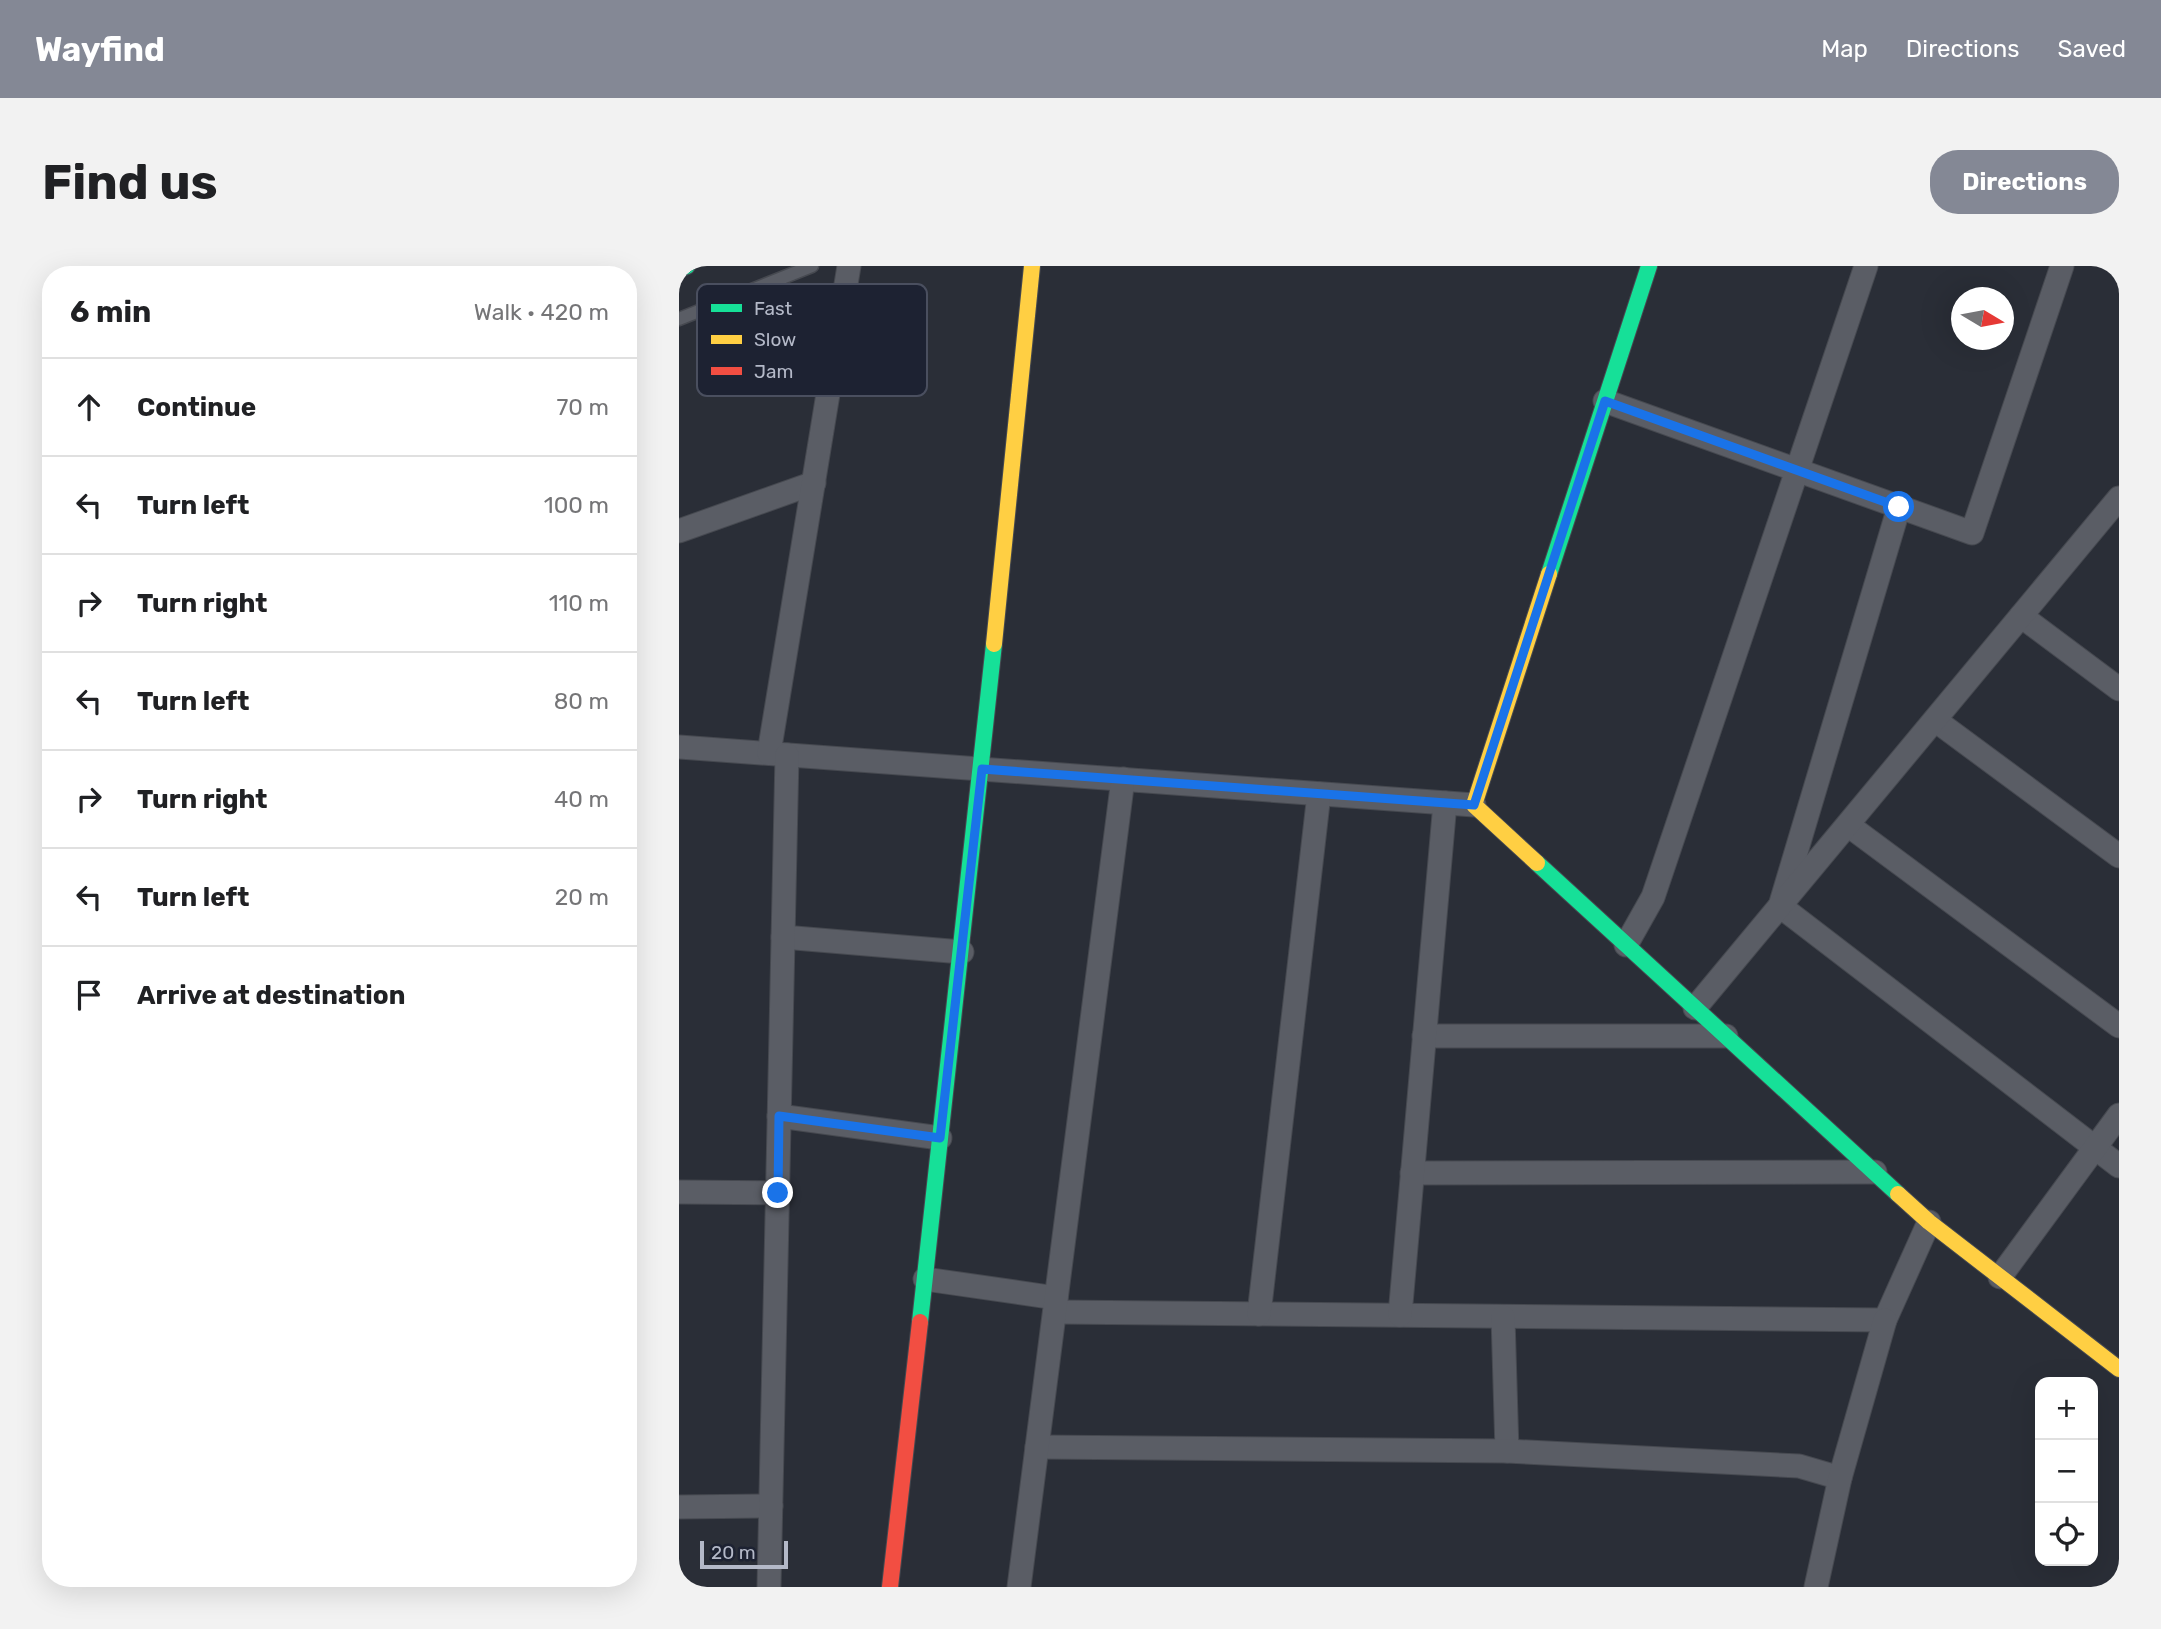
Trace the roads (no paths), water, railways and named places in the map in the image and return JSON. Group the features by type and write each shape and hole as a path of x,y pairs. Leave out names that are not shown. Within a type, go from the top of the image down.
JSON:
{"main road":[{"path":"679,269 687,266"},
{"path":"890,1587 982,769 1032,266"},
{"path":"1649,266 1474,805 1929,1222 2119,1369"}],"street":[{"path":"846,284 849,266"},
{"path":"1626,945 1653,897 1866,266"},
{"path":"1605,401 1972,533 2062,266"},
{"path":"769,1587 783,937 778,754 828,396"},
{"path":"679,531 814,483"},
{"path":"1695,1008 2117,504"},
{"path":"1780,906 1899,507"},
{"path":"2021,616 2119,689"},
{"path":"1935,720 2119,856"},
{"path":"679,747 1474,805"},
{"path":"1019,1587 1123,779"},
{"path":"1259,1314 1319,794"},
{"path":"1400,1315 1444,803"},
{"path":"1848,825 2119,1026"},
{"path":"1780,906 2119,1166"},
{"path":"783,937 962,952"},
{"path":"1424,1036 1726,1036"},
{"path":"2000,1277 2119,1115"},
{"path":"779,1116 940,1138"},
{"path":"1412,1173 1875,1172"},
{"path":"679,1192 778,1193"},
{"path":"1816,1587 1840,1478 1885,1320 1929,1222"},
{"path":"925,1279 1056,1305 1259,1314 1885,1320"},
{"path":"1503,1317 1507,1451"},
{"path":"1037,1447 1507,1451 1799,1466 1840,1478"},
{"path":"679,1507 771,1506"}],"lane":[{"path":"766,284 812,266"},
{"path":"679,318 697,311"}]}
